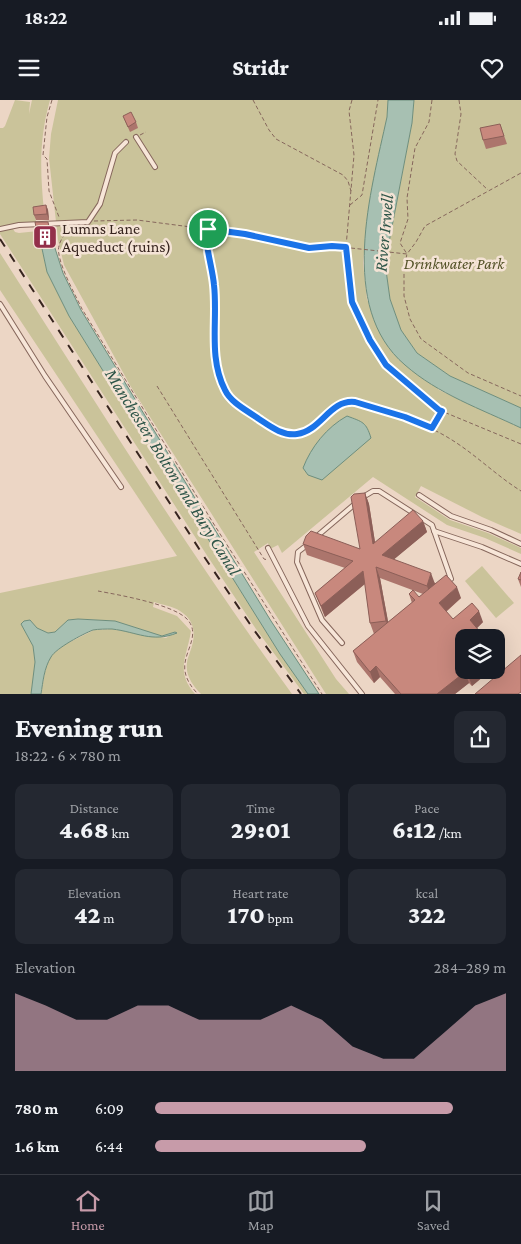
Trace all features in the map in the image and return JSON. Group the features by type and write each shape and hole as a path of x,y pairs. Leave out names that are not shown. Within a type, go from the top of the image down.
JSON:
{"lane":[{"path":"136,137 155,166"},
{"path":"0,228 61,222 88,222 100,204 115,153 126,142"},
{"path":"0,304 122,488"},
{"path":"342,643 322,620 297,562 298,552 367,493 380,491 432,525 451,579"},
{"path":"419,495 451,516 491,530 521,544"},
{"path":"434,531 482,547 521,564"},
{"path":"268,548 308,626 362,694"}],"path":[{"path":"52,100 47,117 43,155 47,159 50,191 61,222"},
{"path":"253,100 276,139 343,175 348,181 351,192"},
{"path":"352,100 349,111 354,155 346,247 352,302 370,340 386,365 439,410 521,444"},
{"path":"350,205 362,195 378,100"},
{"path":"407,254 400,243 408,219 406,198 415,148 429,122 432,100"},
{"path":"459,100 461,114 455,154 458,161 489,190"},
{"path":"521,173 425,226 407,254 404,267 404,296 410,319 421,339 468,373 521,396"},
{"path":"88,222 137,220 254,236 309,248 332,246 407,254"},
{"path":"73,222 60,242 58,250 69,283 82,309 322,694"},
{"path":"208,229 208,251 214,284 216,365 225,391 233,401 272,428 288,434 306,432 338,404 346,401 405,417 432,428 453,441 521,491"},
{"path":"157,386 264,559 275,561"},
{"path":"432,428 442,411"},
{"path":"98,591 156,605 180,614 187,619 193,630 185,662 185,670 189,684 198,694"}],"green space":[{"path":"15,100 30,102 29,114 32,100 50,100 46,114 41,155 44,211 35,212 36,222 17,223 11,226 15,232 19,233 38,231 47,272 69,316 192,514 196,515 200,526 280,654 308,694 304,694 256,629 0,234 0,128 5,126"},
{"path":"58,100 388,100 387,117 367,220 363,263 367,300 439,390 521,428 521,534 482,517 421,486 415,497 450,520 488,533 521,548 521,554 485,538 447,525 373,477 282,553 278,545 270,549 268,543 254,552 336,679 349,694 326,694 131,387 64,265 58,240 49,158 51,134"},
{"name":"Drinkwater Park","path":"414,100 521,100 521,408 450,376 417,353 401,330 390,299 385,263 412,123"},
{"path":"0,253 179,531 292,694 201,694 187,672 187,660 194,635 192,624 177,609 154,602 153,607 177,616 191,631 185,656 184,671 185,678 195,694 41,694 46,667 51,655 64,645 94,630 112,629 166,638 175,632 162,636 115,621 78,619 68,620 55,632 48,633 37,628 30,620 21,624 33,646 35,662 31,694 0,694 0,593 177,556 0,290"},
{"path":"482,566 514,603 496,618 465,581"}],"water":[{"name":"River Irwell","path":"388,100 414,100 412,123 385,263 390,299 401,330 417,353 450,376 521,408 521,428 446,393 405,365 384,341 371,312 365,281 364,247 374,179 387,117"},
{"name":"Manchester, Bolton and Bury Canal","path":"53,242 63,273 81,310 201,508 203,516 209,520 271,621 319,694 308,694 280,654 200,526 196,515 192,514 69,316 47,272 41,244"},
{"path":"347,416 363,423 371,438 322,480 308,475 303,468 315,445 326,432"},
{"path":"30,620 37,628 48,633 55,632 68,620 115,621 162,636 177,633 168,636 152,637 121,630 93,630 54,653 45,670 41,694 31,694 35,662 33,646 21,624 24,621"}],"building":[{"path":"131,112 136,122 128,127 123,116"},
{"path":"500,124 504,136 483,140 480,128"},
{"path":"46,205 47,214 34,215 33,207"},
{"path":"35,222 48,222 51,236 38,238"},
{"path":"365,493 373,544 413,510 423,521 382,555 431,573 427,586 376,567 386,621 370,623 363,571 321,606 315,593 353,561 303,544 306,536 311,531 360,549 351,497 354,494"},
{"path":"446,575 457,587 439,603 453,619 472,603 479,611 470,620 478,629 455,629 456,679 437,694 401,694 376,666 370,672 353,651 415,600 409,594 413,590 419,597"},
{"path":"521,655 521,692 518,694 475,694 493,679 505,679 505,669"}],"railway":[{"path":"0,239 205,558 301,694"}],"place":[{"name":"Lumns Lane Aqueduct (ruins)","path":"45,237"}],"route":[{"path":"208,229 245,234 309,248 346,247 352,302 370,340 386,365 442,411 432,428 405,417 346,401 338,404 306,432 288,434 272,428 233,401 225,391 216,365 214,284 208,251 208,229"}]}
